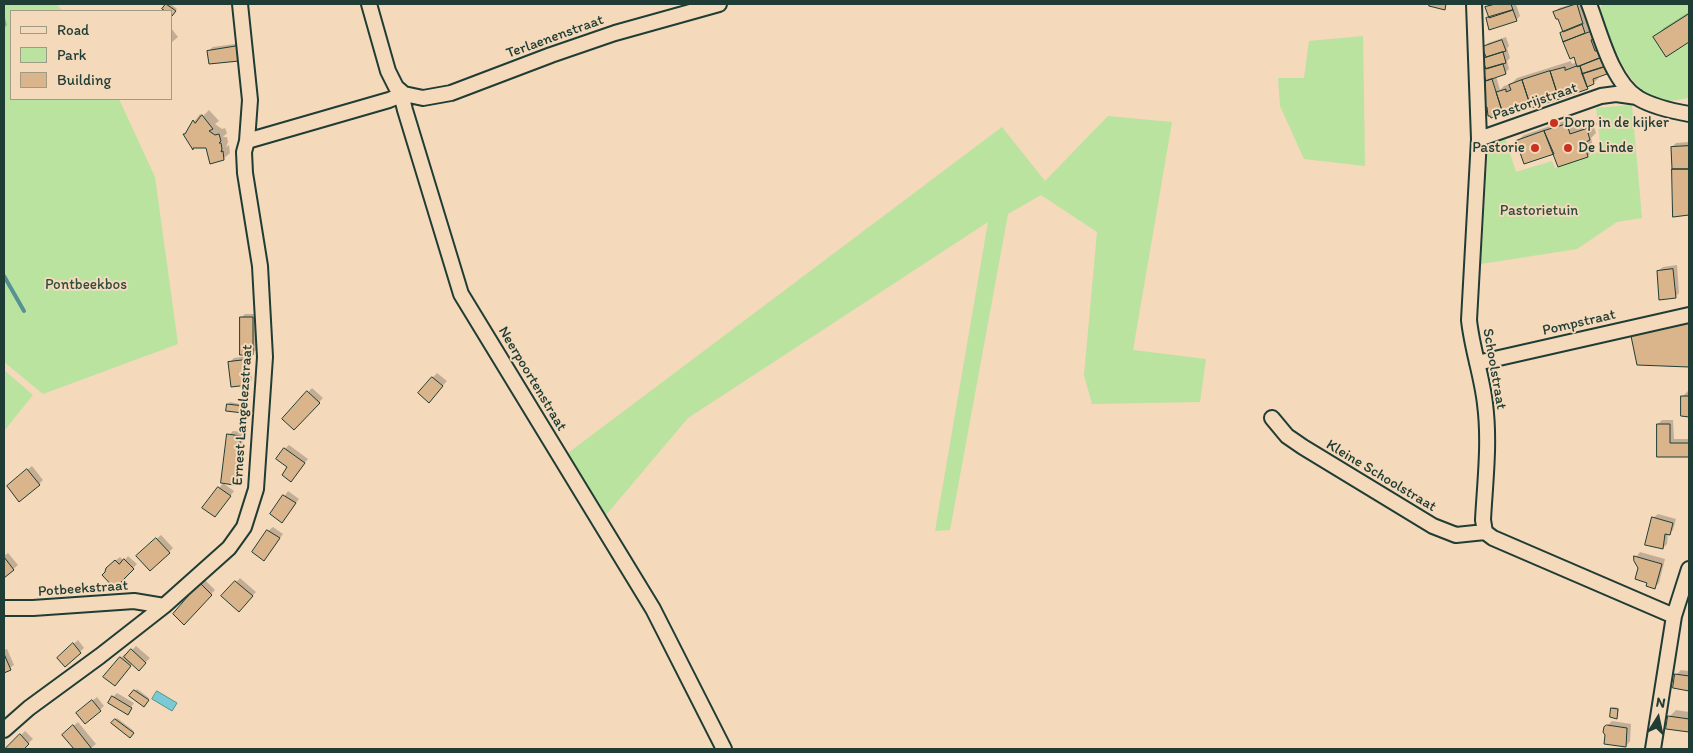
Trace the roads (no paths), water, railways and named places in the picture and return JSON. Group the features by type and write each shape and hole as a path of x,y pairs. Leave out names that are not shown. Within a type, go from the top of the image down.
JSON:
{"street":[{"name":"Ernest Langelezstraat","path":"4,730 29,708 164,606 229,548 244,526 256,489 264,357 260,266 245,173 244,152 247,141 250,100 240,4"},
{"name":"Neerpoortenstraat","path":"369,4 388,71 396,87 404,94 405,110 461,294 653,609 724,749"},
{"name":"Terlaenenstraat","path":"404,94 423,98 451,93 615,33 719,4"},
{"name":"Schoolstraat","path":"1474,4 1479,139 1469,320 1485,405 1487,444 1483,520 1485,532"},
{"path":"1589,4 1613,69 1625,86 1637,97 1656,106 1689,114"},
{"name":"Pastorijstraat","path":"1601,96 1609,86 1613,69"},
{"path":"247,141 404,94"},
{"name":"Pastorijstraat","path":"1479,139 1601,96 1616,94 1637,97"},
{"name":"Pompstraat","path":"1477,363 1689,315"},
{"name":"Kleine Schoolstraat","path":"1272,418 1287,436 1303,448 1433,526 1456,534 1485,532"},
{"path":"1485,532 1493,538 1674,616"},
{"path":"1653,749 1674,616 1689,569"},
{"name":"Potbeekstraat","path":"4,608 32,608 134,601 164,606"}],"water":[{"path":"157,691 177,703 172,711 152,699"}],"waterway":[{"path":"4,276 24,311"}],"place":[{"name":"Dorp in de kijker","path":"1554,123"},
{"name":"Pastorie","path":"1535,148"},
{"name":"De Linde","path":"1568,148"}],"park label":[{"name":"Pastorietuin","path":"1539,211"},
{"name":"Pontbeekbos","path":"86,285"}]}
